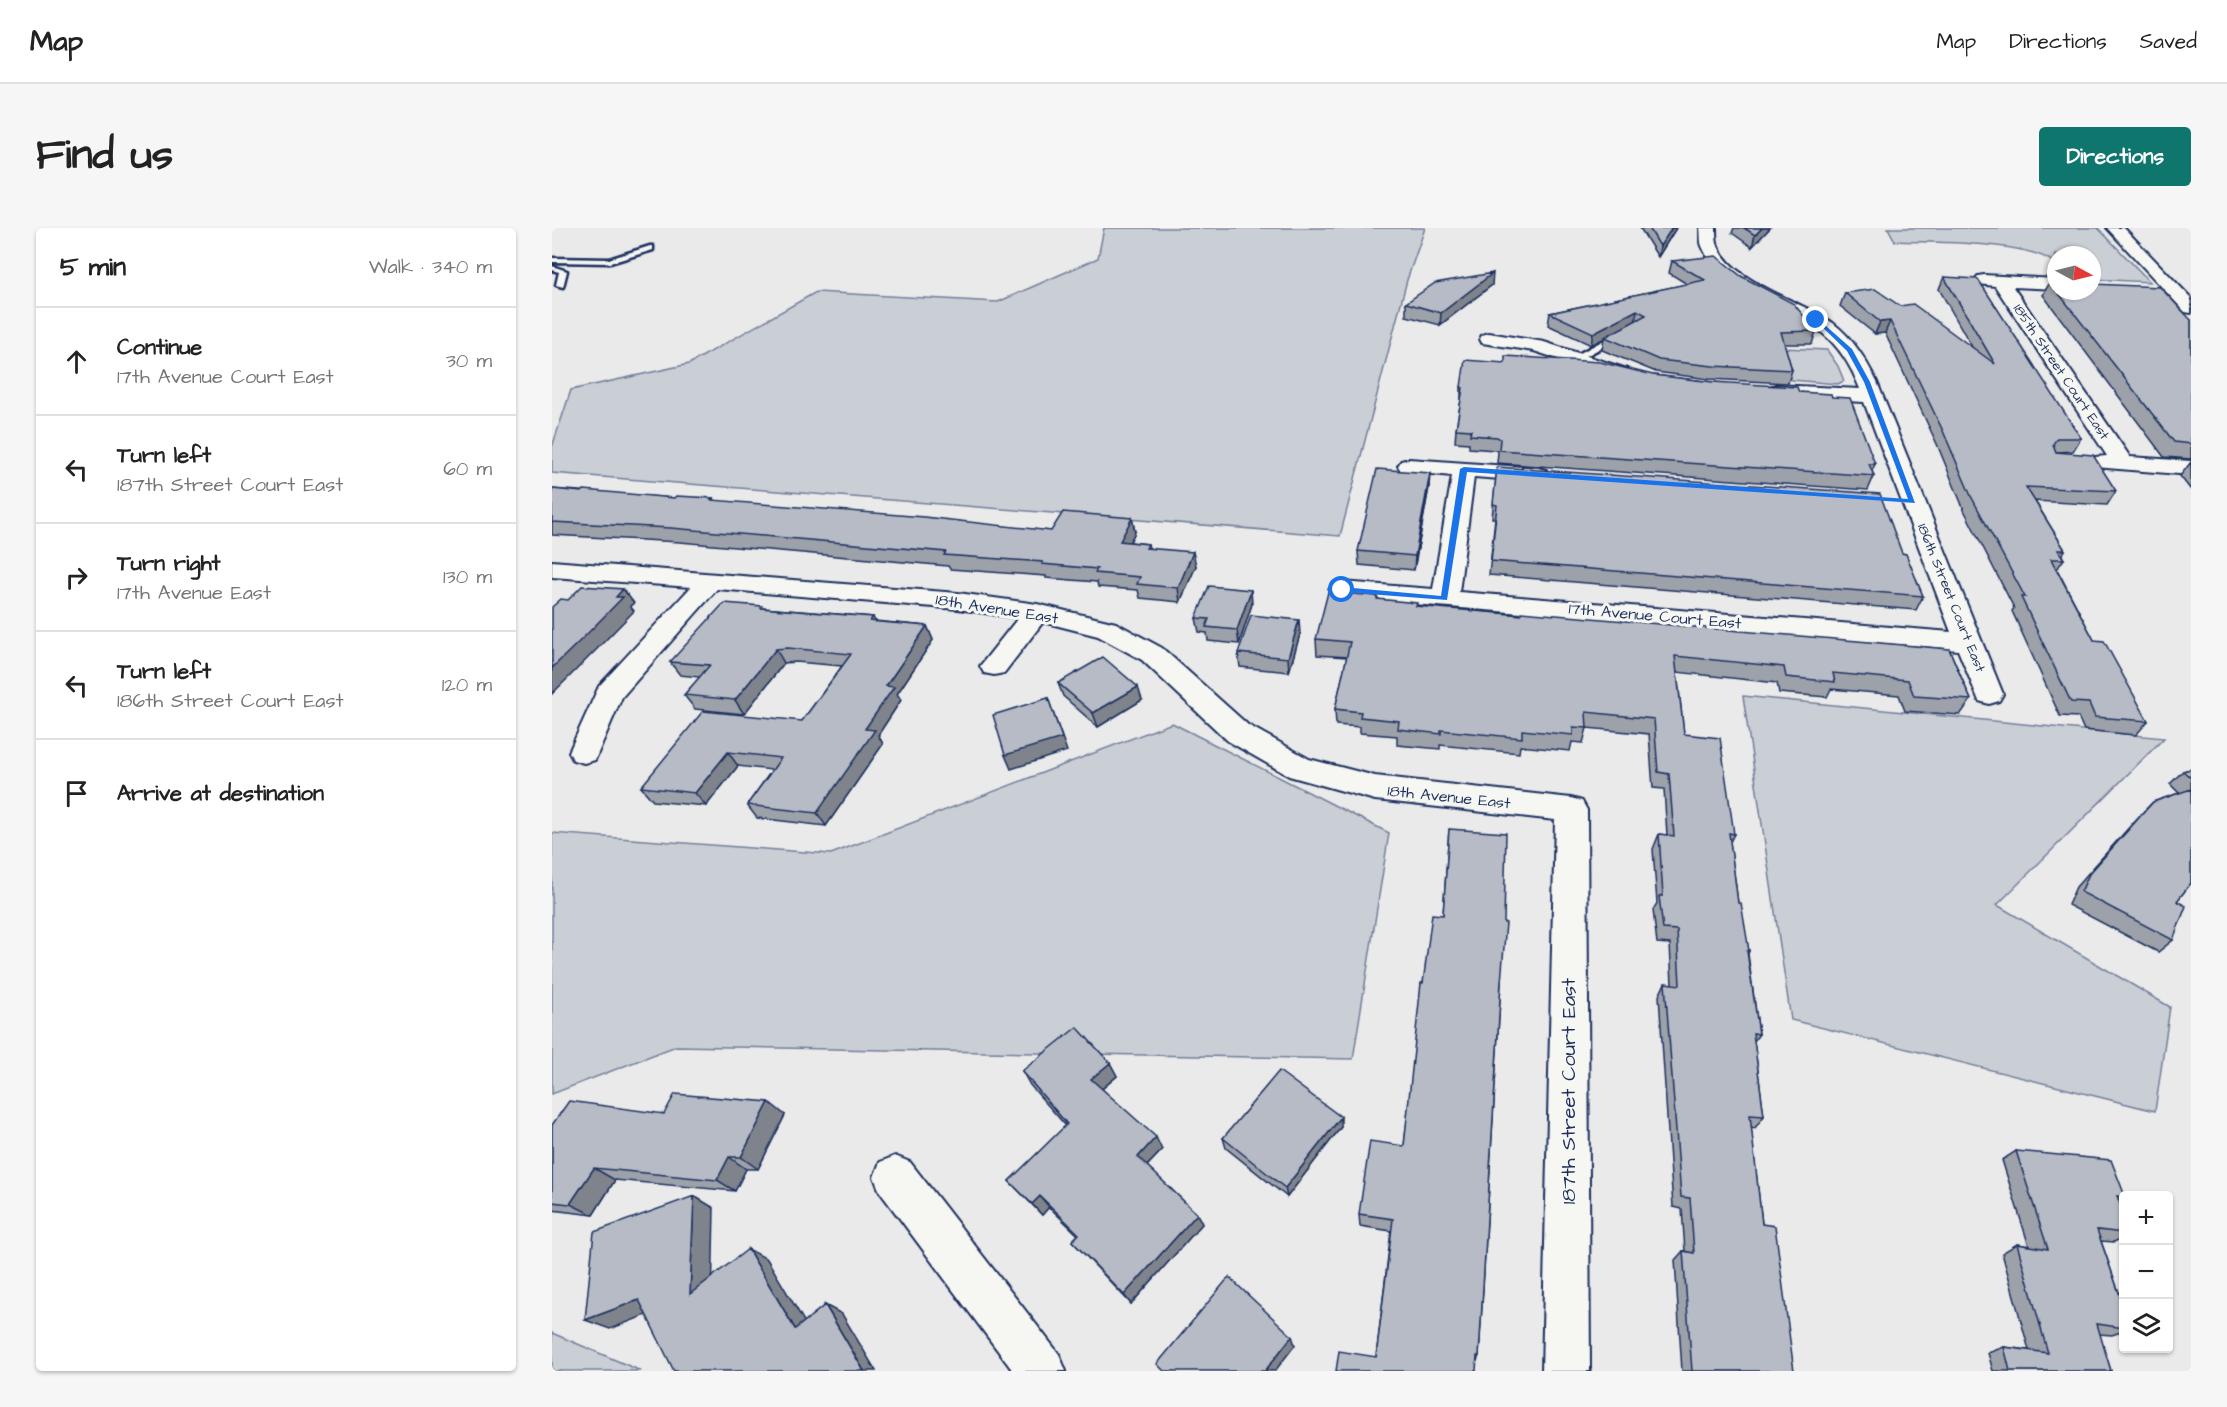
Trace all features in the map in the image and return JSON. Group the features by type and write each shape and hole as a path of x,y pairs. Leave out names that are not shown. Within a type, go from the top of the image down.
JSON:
{"street":[{"name":"186th Street Court East","path":"1708,228 1709,247 1729,271 1816,320 1838,337 1850,350 1867,382 1989,694"},
{"path":"2115,228 2191,308"},
{"path":"1965,279 2047,284"},
{"name":"185th Street Court East","path":"2000,281 2123,464"},
{"path":"2144,288 2174,290"},
{"path":"1489,339 1537,346 1639,377"},
{"path":"1755,390 1871,396"},
{"path":"2079,460 2191,468"},
{"path":"1409,466 1558,476"},
{"path":"1444,598 1464,469"},
{"path":"1889,500 1913,502"},
{"name":"18th Avenue East","path":"552,569 958,601 1037,612 1107,629 1152,654 1238,733 1300,768 1375,788 1571,810"},
{"path":"584,752 609,693 711,580"},
{"name":"17th Avenue Court East","path":"1342,590 1968,642"},
{"path":"994,666 1037,612"},
{"name":"187th Street Court East","path":"1566,1371 1571,810"},
{"path":"895,1177 1042,1371"}],"lane":[{"path":"552,260 610,261 650,248"},
{"path":"552,268 563,271 560,285"},
{"path":"1574,359 1627,331"}],"shaded area":[{"path":"1104,228 1425,228 1407,280 1340,536 552,473 552,447 571,390 689,364 816,292 998,302 1098,258"},
{"path":"1888,228 2098,228 2150,282 2101,279 2101,246 2047,246 2047,258 2025,251 1979,244 1895,241"},
{"path":"1782,348 1827,350 1838,366 1844,381 1838,384 1792,380"},
{"path":"1743,696 2164,738 1997,905 2170,1007 2155,1111 1791,1020"},
{"path":"1172,723 1389,833 1353,1059 676,1046 552,1094 552,833 831,854"},
{"path":"552,1333 641,1371 552,1371"}],"building":[{"path":"1649,228 1672,228 1660,246"},
{"path":"1744,228 1762,228 1755,235"},
{"path":"1716,256 1741,276 1794,304 1816,331 1781,332 1792,370 1713,366 1659,360 1605,337 1646,315 1637,310 1593,333 1550,313 1705,280 1672,261"},
{"path":"1493,273 1441,313 1406,303 1435,283"},
{"path":"1944,277 1978,279 2081,438 2057,438 2053,444 2056,452 2093,455 2116,491 2026,487 2065,550 2058,550 2064,559 2051,559 2094,640 2104,641 2148,721 2095,717 2089,703 2071,702 2021,597 2025,597 1971,496 1943,431 1890,321 1880,322 1845,293 1875,289 1900,306 1913,304 1995,364"},
{"path":"2101,284 2160,287 2191,320 2191,444 2174,442 2064,300 2101,300"},
{"path":"1505,356 1600,362 1653,375 1713,382 1797,387 1799,392 1850,398 1875,464 1869,464 1874,476 1499,450 1500,439 1497,437 1470,435 1471,430 1456,429 1465,360 1505,363"},
{"path":"1497,467 1880,494 1902,553 1906,554 1923,596 1491,561 1497,505 1493,504"},
{"path":"1377,469 1430,473 1415,556 1358,551"},
{"path":"552,489 674,498 676,496 713,498 711,500 924,517 1051,531 1063,512 1132,518 1120,541 1148,544 1146,548 1193,552 1178,588 1137,584 1140,577 1095,573 1097,569 1042,564 1043,562 944,555 946,552 671,528 552,522"},
{"path":"582,586 623,589 616,597 623,597 552,668 552,607 561,599 568,600"},
{"path":"1209,586 1251,590 1237,630 1206,627 1209,619 1196,618"},
{"path":"1328,592 1377,596 1377,599 1417,603 1416,606 1521,615 1521,612 1949,649 1971,700 1914,696 1908,680 1833,673 1835,682 1786,677 1784,667 1675,656 1684,734 1720,738 1734,834 1729,833 1738,903 1741,903 1749,951 1747,951 1759,1034 1753,1033 1764,1116 1750,1115 1762,1224 1775,1226 1794,1371 1692,1371 1683,1251 1694,1253 1690,1198 1681,1197 1665,983 1680,985 1677,930 1663,929 1659,896 1663,896 1659,834 1674,836 1669,774 1658,772 1654,719 1586,712 1587,728 1573,727 1573,735 1522,730 1522,738 1441,730 1441,734 1398,729 1399,721 1360,717 1361,712 1335,709 1350,642 1316,639"},
{"path":"724,603 873,617 870,621 927,626 886,686 894,687 865,729 875,730 817,813 747,805 781,758 728,752 695,793 641,787 703,711 802,721 851,654 776,649 735,700 684,695 710,665 670,662"},
{"path":"1251,615 1299,620 1288,658 1238,653"},
{"path":"1103,657 1138,687 1093,713 1058,683"},
{"path":"1048,698 1062,738 1005,755 993,715"},
{"path":"2191,769 2191,778 2183,771"},
{"path":"2191,789 2191,883 2177,901 2186,906 2173,940 2081,892 2089,874 2153,802"},
{"path":"1449,829 1506,833 1504,923 1506,923 1479,1356 1477,1356 1476,1371 1336,1371 1339,1351 1376,1357 1393,1219 1359,1214 1370,1141 1404,1146 1421,983 1423,983 1432,914 1443,915"},
{"path":"1077,1027 1110,1063 1091,1079 1156,1137 1138,1157 1197,1214 1124,1295 1072,1241 1079,1234 1040,1196 1032,1204 1009,1181 1067,1124 1022,1071"},
{"path":"1279,1071 1341,1117 1285,1188 1223,1138"},
{"path":"675,1094 769,1102 741,1157 729,1157 717,1180 594,1168 570,1204 552,1202 552,1125 569,1101 664,1114"},
{"path":"2016,1151 2111,1160 2123,1191 2119,1191 2119,1196 2117,1196 2119,1232 2097,1230 2119,1293 2119,1327 2097,1324 2111,1371 2010,1371 2004,1347 2048,1353 2017,1244 2048,1249"},
{"path":"694,1196 690,1294 748,1249 795,1329 825,1305 864,1371 674,1371 639,1300 585,1320 594,1232"},
{"path":"1229,1277 1292,1336 1265,1371 1164,1371 1157,1364"}],"route":[{"path":"1342,590 1444,598 1464,469 1913,502 1867,382 1850,350 1828,328 1816,320"}]}
